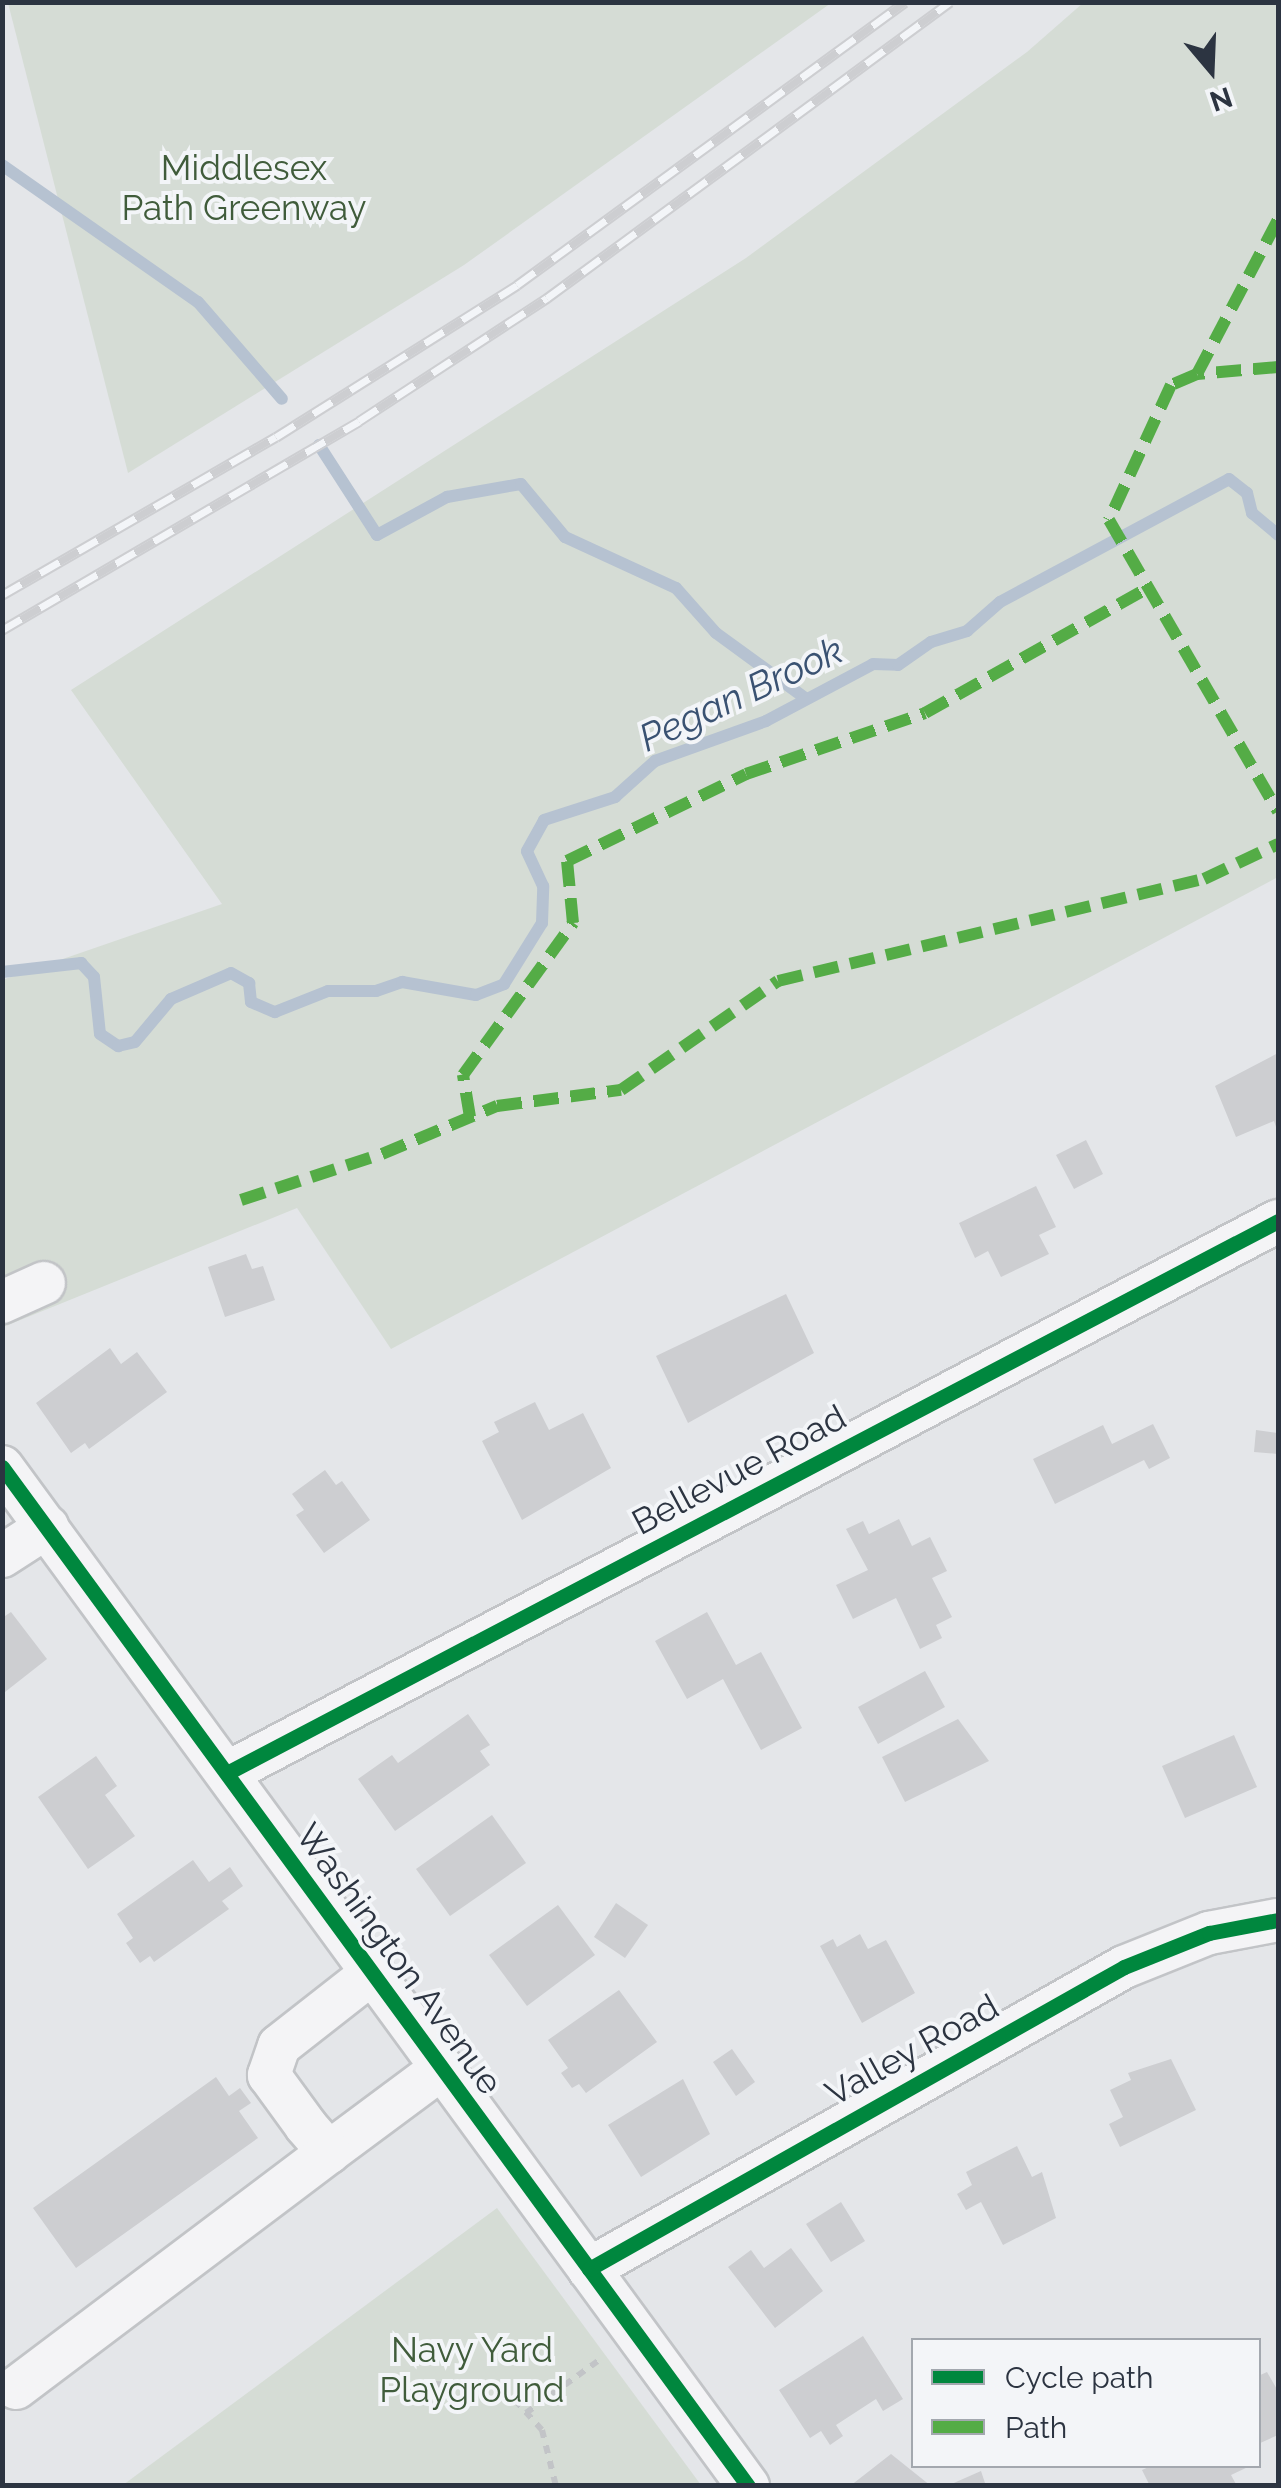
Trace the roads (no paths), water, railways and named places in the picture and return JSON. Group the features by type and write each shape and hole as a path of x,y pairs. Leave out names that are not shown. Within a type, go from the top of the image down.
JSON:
{"street":[{"name":"Bellevue Road","path":"227,1773 1278,1221"},
{"path":"2,1302 44,1283"},
{"name":"Washington Avenue","path":"2,1466 748,2486"},
{"path":"2,1556 47,1527"},
{"name":"Valley Road","path":"588,2269 1124,1967 1208,1933 1278,1920"},
{"path":"330,2152 269,2075 279,2046 372,1973"},
{"path":"16,2388 442,2068"}],"waterway":[{"path":"2,165 198,302 282,399"},
{"path":"319,445 377,535 447,497 521,484 565,537 676,588 716,633 805,698"},
{"name":"Pegan Brook","path":"2,972 81,963 94,977 100,1034 118,1046 135,1042 171,999 231,973 249,983 251,1002 275,1012 328,991 376,991 402,982 476,995 504,984 542,923 543,886 527,851 544,820 615,797 655,761 766,721 873,664 898,665 931,642 967,631 1000,602 1229,479 1247,493 1252,513 1278,535"}],"railway":[{"path":"2,595 276,437 517,285 905,2"},
{"path":"2,630 359,421 547,298 950,2"}],"park label":[{"name":"Middlesex Path Greenway","path":"244,188"},
{"name":"Navy Yard Playground","path":"472,2370"}]}
